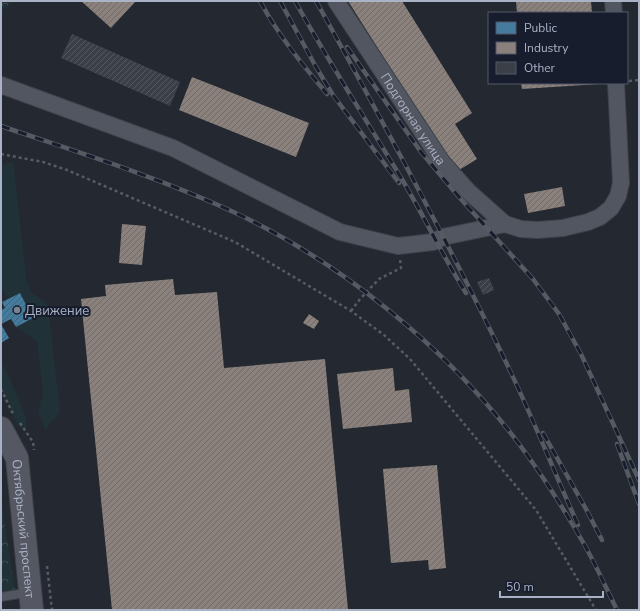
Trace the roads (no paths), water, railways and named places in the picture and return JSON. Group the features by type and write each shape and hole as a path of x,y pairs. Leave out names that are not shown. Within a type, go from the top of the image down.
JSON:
{"main road":[{"name":"Октябрьский проспект","path":"1,428 16,458 31,601"}],"street":[{"name":"Подгорная улица","path":"336,1 442,162 469,192 505,224"},
{"path":"613,1 614,12"},
{"path":"1,85 173,148 340,232 398,246 433,242 443,237 505,224 521,229 538,230 562,228 594,220 600,217 611,208 618,196 621,183 616,84"}],"lane":[{"path":"1,597 31,601"}],"railway":[{"path":"260,1 283,37 327,94"},
{"path":"280,1 333,95 399,183"},
{"path":"295,1 333,67 408,190 466,293"},
{"path":"316,1 412,177 481,311 523,398 578,525"},
{"path":"347,47 421,152 459,197 533,279 559,314 581,354 639,480"},
{"path":"1,126 143,175 227,209 269,230 310,254 389,310 426,342 461,376 493,411 522,448 547,483 577,532 593,560 617,610"},
{"path":"543,433 602,540"},
{"path":"617,444 639,504"}],"place":[{"name":"Движение","path":"17,310"}]}
